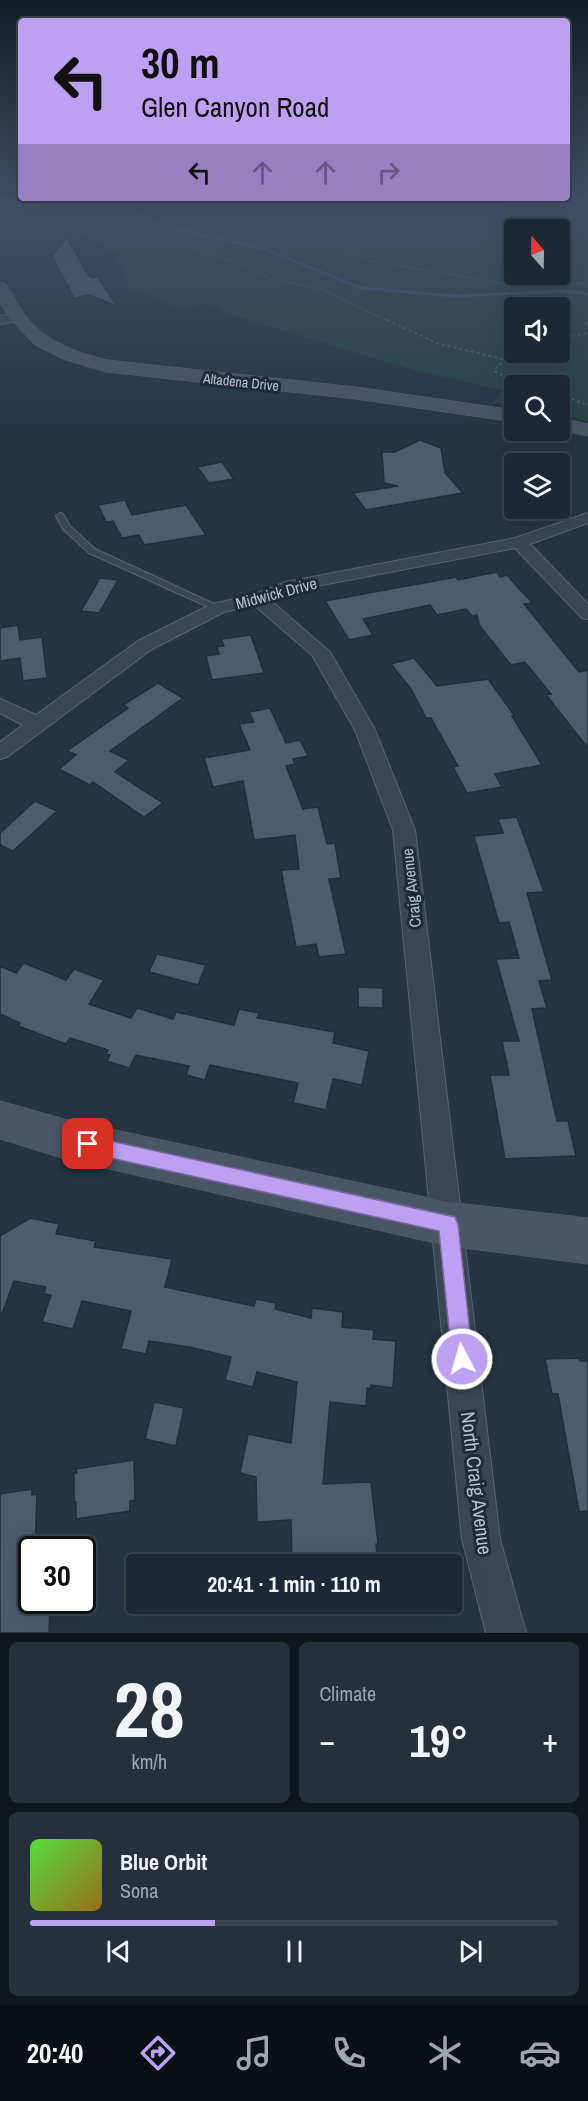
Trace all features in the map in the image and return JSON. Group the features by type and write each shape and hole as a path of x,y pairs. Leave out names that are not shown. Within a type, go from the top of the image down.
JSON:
{"main road":[{"name":"Altadena Drive","path":"0,287 8,318 48,345 80,360 106,366 356,393 504,415"},
{"path":"570,426 588,430"},
{"path":"0,1120 65,1139 448,1224 588,1241"}],"street":[{"name":"Midwick Drive","path":"0,752 146,645 218,608 258,599 286,587 519,542 588,518"},
{"path":"519,542 588,614"},
{"name":"Craig Avenue","path":"258,599 320,652 365,729 404,830 448,1224"},
{"path":"0,705 37,724"},
{"name":"North Craig Avenue","path":"448,1224 481,1539 506,1633"}],"lane":[{"path":"60,516 66,527 92,551 218,608"}],"path":[{"path":"266,277 321,289 437,343 504,360"},
{"path":"460,277 514,285 588,283"},
{"path":"588,322 586,324 588,327"},
{"path":"570,338 588,333"},
{"path":"504,363 498,365 494,371 504,376"},
{"path":"570,399 588,405"}],"green space":[{"path":"125,277 504,277 504,285 570,285 570,277 588,277 588,421 570,417 570,375 504,375 504,405 493,403 502,390 413,370 233,315 209,303 180,308 129,288"}],"building":[{"path":"63,277 98,277 117,306 89,295 74,298"},
{"path":"420,440 441,448 445,473 463,493 366,510 353,493 398,486 384,483 382,452 395,452"},
{"path":"222,462 234,479 209,483 197,467"},
{"path":"125,500 132,515 186,505 206,535 144,545 139,535 122,538 113,521 106,522 98,505"},
{"path":"497,572 500,577 507,575 532,603 524,604 579,672 588,670 588,748 546,695 551,694 525,662 511,665 479,625 477,615 472,616 466,609 437,615 430,605 363,619 373,635 349,640 325,601 456,577 458,580"},
{"path":"100,578 118,580 99,613 81,611"},
{"path":"18,625 20,640 42,637 47,678 23,681 20,658 0,661 0,628"},
{"path":"251,635 264,673 212,680 206,656 219,654 217,647 224,646 221,639"},
{"path":"414,658 437,686 488,679 514,715 512,716 542,765 495,774 502,787 467,793 453,767 458,766 431,718 426,718 411,689 391,664"},
{"path":"158,683 183,698 110,751 129,760 115,772 163,803 144,817 93,782 90,785 59,769 76,755 67,751 128,708 123,705"},
{"path":"270,708 286,743 300,740 308,756 293,759 295,764 286,766 303,809 318,807 327,844 335,843 341,878 329,879 346,954 319,957 316,944 296,947 281,870 299,869 295,835 254,840 243,781 213,787 204,758 250,750 239,724 254,722 249,712"},
{"path":"35,801 57,811 13,851 0,845 0,833"},
{"path":"517,817 544,892 527,893 552,980 539,981 547,1008 532,1009 557,1121 568,1121 576,1156 505,1159 490,1075 509,1075 502,1041 519,1041 496,959 519,958 509,922 499,923 474,836 503,833 498,819"},
{"path":"157,954 206,965 198,985 149,972"},
{"path":"24,963 66,980 74,969 104,980 89,1004 131,1018 137,1008 173,1019 176,1012 234,1025 239,1009 259,1013 257,1018 335,1032 333,1043 369,1051 362,1085 333,1079 326,1110 293,1103 298,1083 210,1065 205,1080 186,1075 189,1066 136,1055 129,1068 107,1061 110,1055 106,1054 108,1050 70,1038 66,1044 18,1026 20,1023 0,1014 0,966 16,973"},
{"path":"358,987 383,988 383,1008 358,1007"},
{"path":"30,1218 59,1224 56,1234 96,1241 94,1247 172,1259 165,1287 254,1306 256,1299 276,1303 275,1309 311,1318 312,1308 343,1312 342,1327 374,1330 373,1339 396,1341 393,1388 371,1385 371,1389 367,1388 366,1406 330,1402 323,1484 371,1482 378,1544 376,1544 377,1554 292,1554 291,1520 257,1522 256,1477 240,1473 248,1434 291,1443 297,1382 257,1372 253,1387 225,1380 231,1357 189,1347 149,1341 146,1354 121,1349 131,1311 82,1301 73,1329 42,1322 51,1295 44,1294 46,1287 14,1281 2,1314 0,1313 0,1236"},
{"path":"579,1358 580,1361 588,1361 588,1511 579,1512 558,1394 552,1394 545,1359"},
{"path":"154,1402 184,1408 176,1446 145,1439"},
{"path":"134,1460 135,1500 130,1501 130,1511 76,1519 74,1473 77,1473 76,1469"},
{"path":"32,1489 32,1495 37,1494 36,1536 18,1536 18,1614 50,1614 49,1633 0,1633 0,1494"}],"waterway":[{"path":"334,277 361,288 455,296 567,291 588,294"}],"route":[{"path":"88,1144 448,1224 462,1359"}]}
